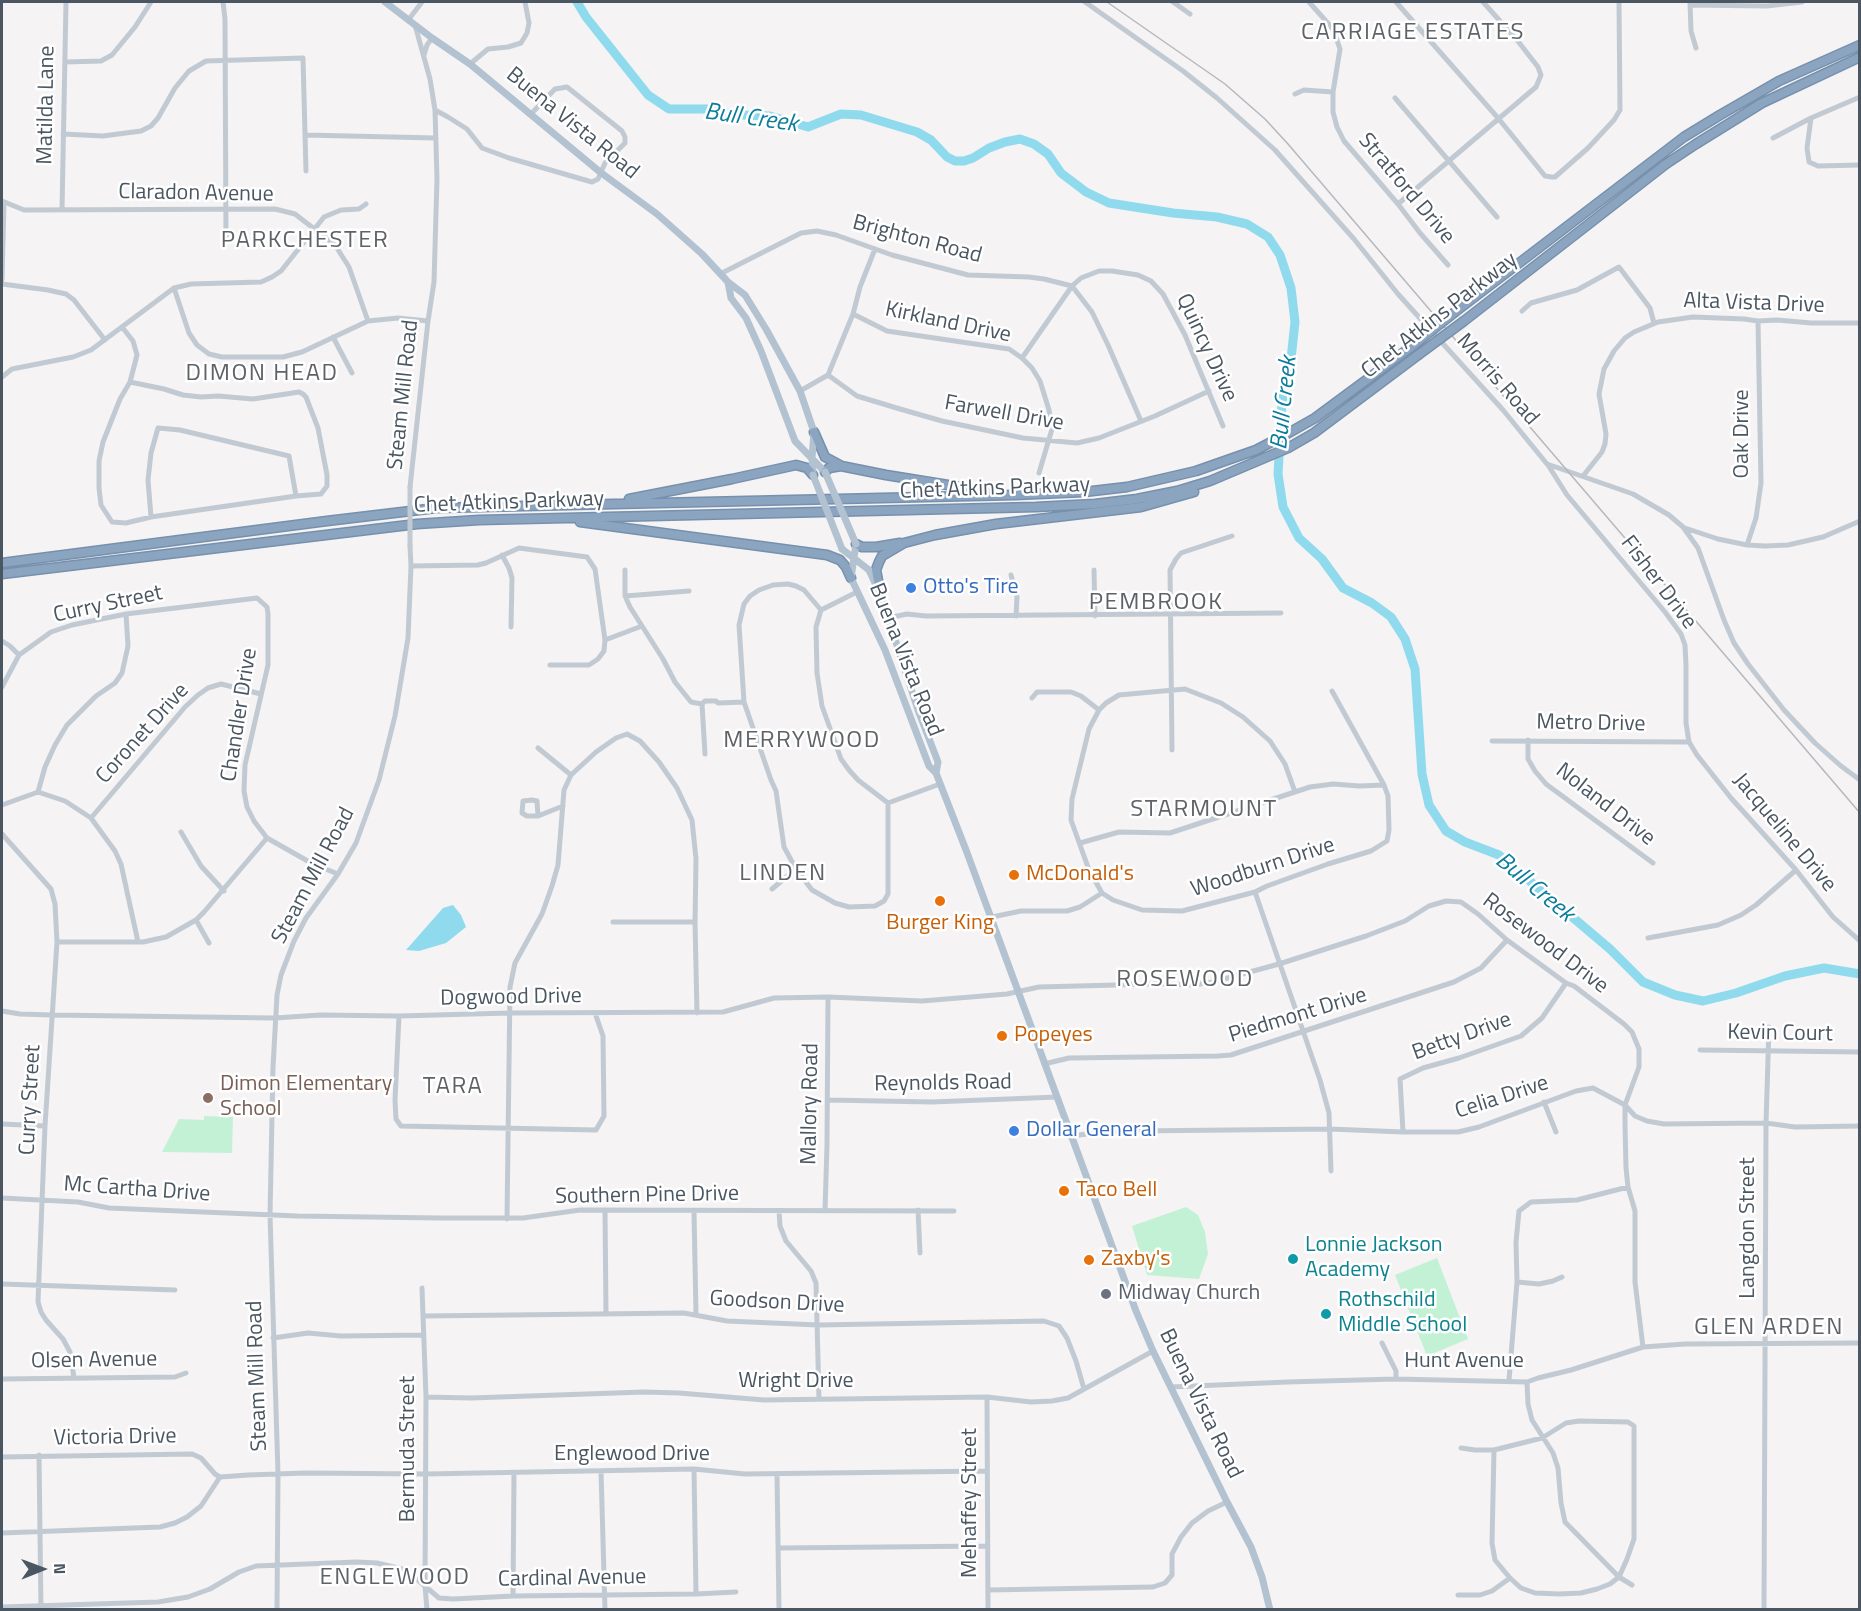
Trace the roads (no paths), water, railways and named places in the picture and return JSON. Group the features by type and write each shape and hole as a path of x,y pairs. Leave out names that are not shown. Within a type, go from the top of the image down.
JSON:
{"highway":[{"name":"Chet Atkins Parkway","path":"2,563 426,510 1084,492 1127,487 1196,471 1249,452 1315,418 1684,137 1779,81 1860,45"},
{"name":"Chet Atkins Parkway","path":"2,574 417,524 1026,507 1095,504 1177,491 1247,468 1314,433 1464,321 1666,164 1762,103 1860,57"},
{"path":"814,432 825,457 841,466 1015,495"},
{"path":"546,505 631,499 796,465 807,468 813,475"},
{"path":"825,472 829,468 841,466"},
{"path":"856,544 862,547 876,547 996,524 1141,507 1218,483 1247,468"},
{"path":"556,519 827,555 840,560 851,578"},
{"path":"881,596 876,570 879,562 882,556 904,543"}],"main road":[{"name":"Buena Vista Road","path":"385,2 470,64 600,172 657,214 702,254 728,282 745,295 800,391 814,432 813,475 842,549 854,556 869,570 881,596 918,710 938,762 936,774"},
{"name":"Buena Vista Road","path":"728,282 731,298 746,318 761,351 795,441 825,472 856,544 851,578 885,650 929,766 936,774 992,917 1130,1296 1153,1351 1251,1547 1262,1577 1270,1610"}],"street":[{"name":"Matilda Lane","path":"62,210 66,2"},
{"path":"65,62 101,61 112,55 135,27 151,2"},
{"path":"223,2 226,242"},
{"path":"412,22 422,2"},
{"path":"470,64 488,49 521,43 530,23 525,2"},
{"name":"Morris Road","path":"1085,2 1183,71 1275,150 1354,239 1398,294 1503,410 1547,464"},
{"path":"1173,2 1190,14"},
{"name":"Stratford Drive","path":"1310,2 1333,29 1340,49 1333,92 1333,112 1344,141 1448,265"},
{"path":"1396,2 1498,118 1545,176 1555,177 1588,148 1614,120 1620,110 1619,2"},
{"path":"1398,204 1536,87 1539,81 1541,75 1538,67 1483,2"},
{"path":"1696,48 1690,31 1690,3 1767,6 1802,2"},
{"name":"Steam Mill Road","path":"277,1610 278,1474 270,1215 275,1018 281,975 294,941 306,918 338,873 359,834 375,791 387,750 408,638 411,566 410,487 434,282 437,179 435,111 430,79 412,22"},
{"path":"424,56 432,38"},
{"path":"63,134 103,136 141,132 158,118 175,88 189,71 206,61 303,58 306,171"},
{"path":"435,111 467,129 482,148 592,182 598,179 605,163 625,143 622,131 567,87 555,89 531,114"},
{"path":"1294,94 1304,90 1333,92"},
{"path":"1773,138 1811,118 1860,97"},
{"path":"1395,98 1497,217"},
{"path":"1811,118 1807,148 1809,162 1818,166 1860,165"},
{"path":"305,135 436,138"},
{"path":"3,202 2,282 66,294 74,300 105,340"},
{"name":"Claradon Avenue","path":"3,202 24,210 275,209 295,214 335,245 349,267 368,321"},
{"path":"2,377 12,369 73,357 91,350 174,288 191,284 261,282 272,277 280,271 324,217 341,210 359,209 366,204"},
{"name":"Brighton Road","path":"720,274 801,233 817,231 836,235 892,255 968,275 1029,277 1072,286"},
{"path":"800,391 828,375 853,314 860,287 875,249"},
{"path":"1522,311 1532,303 1577,290 1619,267 1650,308 1654,323"},
{"name":"Quincy Drive","path":"1022,358 1072,286 1088,275 1112,271 1138,275 1151,281 1163,294 1175,316 1223,426"},
{"path":"1072,286 1092,312 1141,421"},
{"path":"174,288 189,333 196,345 209,354 222,357 283,357 302,352 368,321 398,318 428,321"},
{"name":"Kirkland Drive","path":"853,314 887,331 1009,349 1022,358 1040,381 1052,429 1039,473"},
{"name":"Alta Vista Drive","path":"1583,477 1602,452 1605,444 1606,434 1599,394 1604,369 1614,351 1625,338 1634,332 1654,323 1693,317 1860,323"},
{"name":"Oak Drive","path":"1747,545 1756,518 1761,483 1758,321"},
{"path":"122,327 133,341 137,356 130,382 120,399 103,442 99,461 101,505 112,522 126,523 151,517 321,494 327,486 318,428 303,394 298,392 253,399 201,397 130,382"},
{"path":"333,337 352,373"},
{"name":"Farwell Drive","path":"828,375 857,396 900,409 965,426 1050,442 1077,443 1099,438 1209,392"},
{"path":"151,517 148,480 151,453 158,428 180,430 289,456 296,496"},
{"path":"1547,464 1633,495 1669,514 1683,527 1698,548 1727,628 1748,664 1784,710 1815,743 1860,780"},
{"name":"Fisher Drive","path":"1547,464 1567,495 1681,634 1685,645 1686,723 1689,742"},
{"path":"1683,527 1747,545 1788,545 1823,537 1860,521"},
{"path":"1172,750 1170,570 1181,553 1232,537"},
{"path":"411,566 478,565 519,548 587,557 595,569 605,640 604,651 589,665 550,665"},
{"path":"502,555 512,578 511,627"},
{"path":"625,570 625,596 675,682 691,702 702,704 705,701 744,702"},
{"path":"1094,570 1095,616"},
{"path":"1011,575 1017,597 1016,616"},
{"path":"821,610 804,590 788,584 773,585 750,596 744,604 739,625 744,702 776,791 784,847 796,869 812,890 835,903 849,907 875,906 884,902 888,894 888,803"},
{"path":"625,596 689,591"},
{"path":"857,592 821,610 816,627 822,706 841,759 858,780 888,803"},
{"name":"Chandler Drive","path":"211,603 257,598 267,607 268,665 248,749 244,791 247,807 267,838 313,864 338,873"},
{"name":"Curry Street","path":"2,687 19,656 51,632 72,625 126,614 211,603"},
{"path":"888,618 907,614 1095,616 1281,613"},
{"path":"38,792 45,766 67,725 96,696 115,683 123,673 128,646 126,614"},
{"path":"605,640 642,626"},
{"path":"2,641 19,656"},
{"name":"Coronet Drive","path":"91,818 198,695 208,688 221,684 261,694"},
{"path":"992,917 1021,911 1067,911 1080,907 1102,892 1089,870 1071,820 1072,799 1089,729 1099,710 1119,695 1185,689 1221,703 1243,717 1270,741 1285,764 1295,792"},
{"name":"Woodburn Drive","path":"1102,892 1113,900 1142,910 1182,911 1255,892 1328,864 1371,852 1387,842 1388,796 1384,785 1332,691"},
{"path":"1032,698 1037,692 1071,692 1081,696 1099,710"},
{"path":"702,704 705,754"},
{"path":"507,1219 510,987 515,963 542,914 558,865 564,790 571,775 596,752 616,738 627,734 640,741 659,762 685,802 692,820 696,859 697,1013"},
{"name":"Noland Drive","path":"1528,740 1528,759 1546,784 1653,863"},
{"name":"Metro Drive","path":"1492,741 1689,742"},
{"name":"Jacqueline Drive","path":"1689,742 1731,798 1797,870 1833,917 1860,941"},
{"path":"538,748 571,775"},
{"path":"888,803 940,784"},
{"path":"1080,843 1119,832 1170,834 1295,792 1333,784 1384,785"},
{"path":"2,805 38,792 65,801 91,818 115,851 121,864 138,942"},
{"path":"538,816 563,806"},
{"path":"181,832 201,866 224,891"},
{"name":"Curry Street","path":"2,834 51,889 55,904 57,942 41,1200 38,1302 41,1312 70,1352 74,1377"},
{"path":"57,942 138,942 166,938 196,920 224,891 267,838"},
{"path":"772,889 796,869"},
{"path":"1647,938 1718,925 1741,915 1797,870"},
{"path":"1255,892 1320,1080 1329,1113 1331,1171"},
{"name":"Rosewood Drive","path":"1018,991 1039,987 1193,985 1214,982 1366,936 1405,921 1430,906 1446,901 1461,902 1507,940 1624,1024 1632,1032 1639,1049 1639,1067 1625,1105 1626,1168 1628,1187 1635,1211 1635,1282 1643,1347"},
{"path":"196,920 209,943"},
{"path":"613,922 695,922"},
{"name":"Piedmont Drive","path":"1044,1064 1069,1058 1231,1055 1454,982 1480,968 1507,940"},
{"name":"Betty Drive","path":"1403,1132 1400,1079 1423,1068 1521,1036 1542,1018 1566,983"},
{"name":"Dogwood Drive","path":"2,1011 52,1015 275,1018 320,1015 697,1013 723,1012 774,998 922,1000 1007,994 1018,991"},
{"name":"Mallory Road","path":"825,1211 828,997"},
{"path":"399,1016 395,1100 396,1119 401,1126 596,1130 604,1116 603,1036 595,1013"},
{"name":"Langdon Street","path":"1764,1610 1766,1123 1769,1027"},
{"name":"Kevin Court","path":"1700,1050 1860,1052"},
{"name":"Celia Drive","path":"1071,1136 1103,1132 1330,1129 1458,1132 1479,1127 1576,1091 1593,1088 1625,1105 1635,1116 1664,1124 1766,1123 1795,1127 1860,1126"},
{"name":"Reynolds Road","path":"828,1100 932,1102 1058,1098"},
{"path":"1544,1102 1556,1132"},
{"path":"2,1124 45,1126"},
{"path":"1509,1380 1517,1282 1516,1242 1519,1211 1531,1202 1577,1200 1628,1187"},
{"name":"Mc Cartha Drive","path":"2,1198 78,1202 109,1208 270,1215"},
{"name":"Southern Pine Drive","path":"270,1215 507,1219 580,1210 954,1210"},
{"path":"605,1210 606,1314"},
{"path":"918,1210 920,1253"},
{"path":"694,1211 696,1315"},
{"path":"779,1211 780,1226 786,1241 811,1271 816,1283 819,1399"},
{"path":"1517,1282 1539,1284 1563,1278"},
{"path":"2,1284 175,1290"},
{"name":"Bermuda Street","path":"422,1288 426,1397 425,1586 427,1610"},
{"name":"Goodson Drive","path":"424,1316 684,1313 727,1321 818,1325 1044,1321 1059,1326 1067,1338 1084,1389"},
{"path":"273,1338 308,1333 341,1336 424,1335"},
{"path":"1383,1343 1396,1371 1396,1379"},
{"name":"Hunt Avenue","path":"1171,1387 1396,1379 1527,1382 1643,1347 1685,1344 1860,1343"},
{"name":"Wright Drive","path":"426,1397 471,1398 644,1392 745,1399 987,1397 1031,1402 1052,1401 1068,1398 1153,1351"},
{"name":"Olsen Avenue","path":"2,1378 175,1377 186,1373"},
{"path":"1527,1382 1528,1404 1532,1420 1552,1453 1558,1468 1565,1522 1619,1577 1632,1585"},
{"name":"Mehaffey Street","path":"987,1397 988,1610"},
{"path":"1461,1448 1494,1450 1542,1438 1566,1424 1579,1421 1609,1420 1628,1422 1634,1426 1634,1539 1619,1577 1610,1584 1597,1589 1581,1593 1559,1594 1535,1593 1521,1588 1510,1578 1495,1560 1492,1543 1494,1450"},
{"name":"Victoria Drive","path":"2,1457 192,1454 201,1458 220,1477"},
{"path":"39,1455 41,1607"},
{"path":"694,1469 696,1594"},
{"name":"Englewood Drive","path":"220,1477 278,1474 514,1473 694,1469 745,1474 987,1471"},
{"path":"601,1471 605,1610"},
{"path":"513,1596 514,1473"},
{"path":"777,1474 779,1610"},
{"path":"2,1533 160,1527 187,1517 201,1506 220,1477"},
{"path":"988,1590 1153,1587 1165,1583 1172,1575 1172,1554 1181,1536 1192,1523 1208,1511 1227,1502"},
{"path":"778,1548 988,1546"},
{"name":"Cardinal Avenue","path":"2,1607 158,1602 188,1597 210,1589 256,1566 339,1562 377,1563 406,1570 439,1598 736,1592"},
{"path":"1458,1595 1486,1593 1510,1578"}],"water":[{"path":"453,905 461,915 466,927 446,943 419,951 406,950 443,908"}],"waterway":[{"name":"Bull Creek","path":"577,2 586,17 648,95 669,109 709,109 741,115 770,116 808,127 841,114 861,115 917,132 931,140 947,157 955,161 973,158 989,148 1020,139 1034,144 1048,154 1061,173 1086,192 1109,203 1217,217 1247,224 1268,237 1280,255 1291,288 1295,322 1291,359 1282,403 1278,474 1283,507 1299,538 1322,559 1343,588 1372,603 1391,617 1405,639 1415,669 1422,774 1429,805 1446,831 1465,842 1499,855 1610,949 1643,982 1675,995 1703,1001 1736,993 1785,976 1824,968 1860,974"}],"railway":[{"path":"1107,2 1225,84 1265,119 1860,813"}],"place":[{"name":"Otto's Tire","path":"911,588"},
{"name":"McDonald's","path":"1014,875"},
{"name":"Burger King","path":"940,901"},
{"name":"Popeyes","path":"1002,1036"},
{"name":"Dimon Elementary School","path":"208,1098"},
{"name":"Dollar General","path":"1014,1131"},
{"name":"Taco Bell","path":"1064,1191"},
{"name":"Lonnie Jackson Academy","path":"1293,1259"},
{"name":"Zaxby's","path":"1089,1260"},
{"name":"Midway Church","path":"1106,1294"},
{"name":"Rothschild Middle School","path":"1326,1314"}],"district":[{"name":"CARRIAGE ESTATES","path":"1413,33"},
{"name":"PARKCHESTER","path":"305,241"},
{"name":"DIMON HEAD","path":"262,374"},
{"name":"PEMBROOK","path":"1156,603"},
{"name":"MERRYWOOD","path":"802,741"},
{"name":"STARMOUNT","path":"1204,810"},
{"name":"LINDEN","path":"783,874"},
{"name":"ROSEWOOD","path":"1185,980"},
{"name":"TARA","path":"453,1087"},
{"name":"GLEN ARDEN","path":"1769,1328"},
{"name":"ENGLEWOOD","path":"395,1578"}]}
